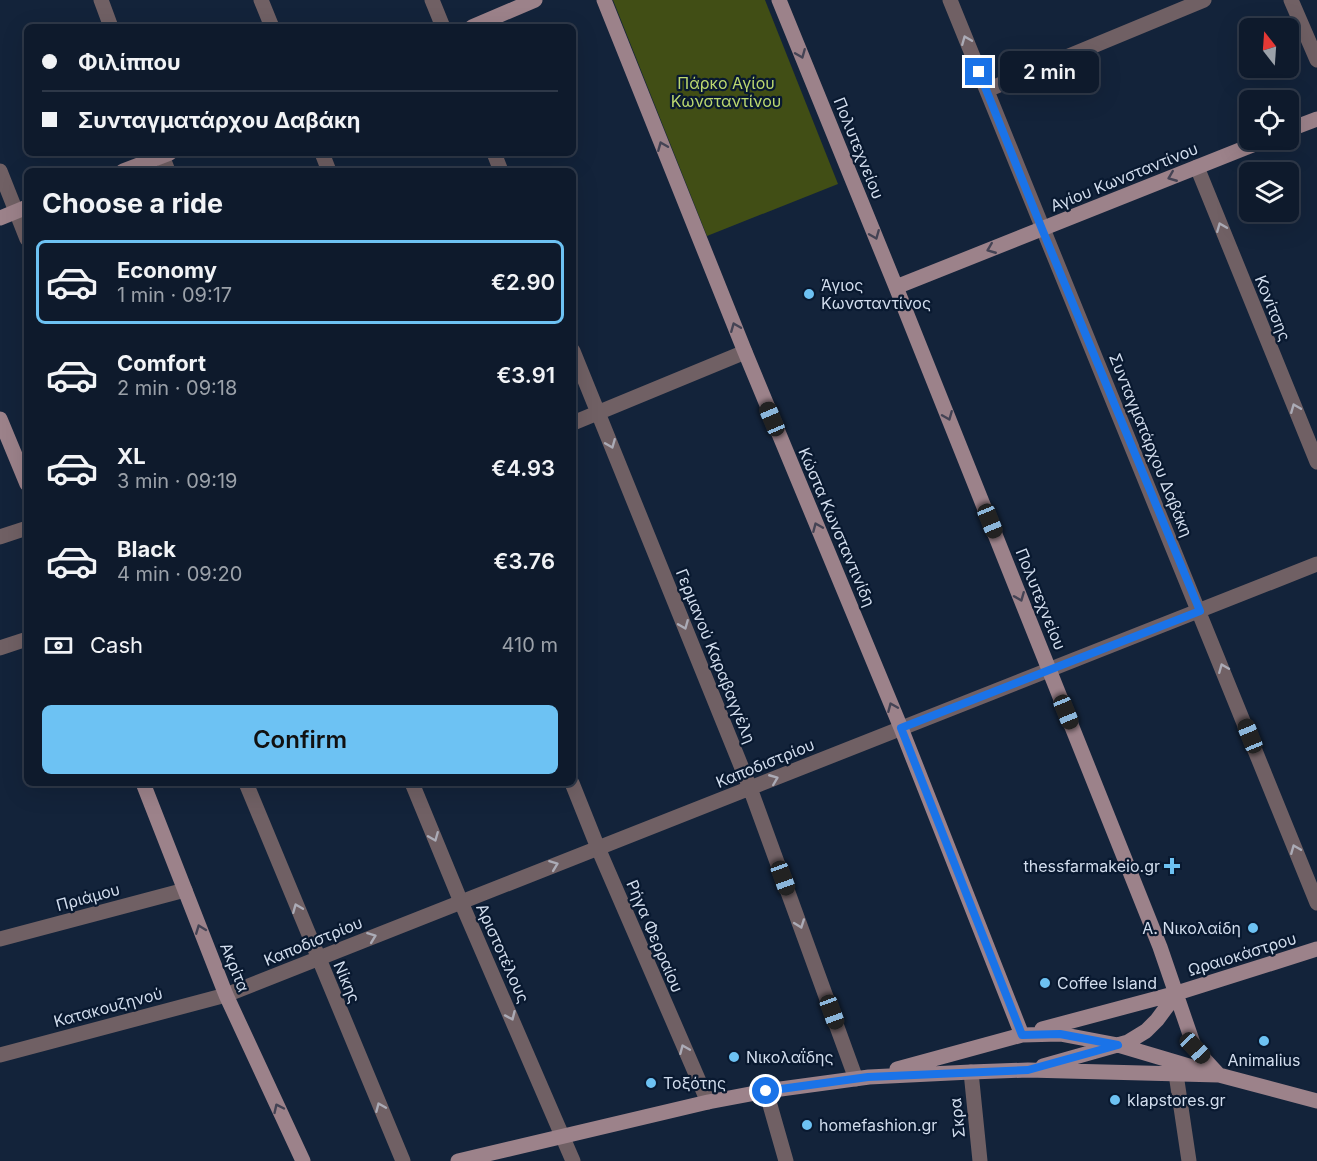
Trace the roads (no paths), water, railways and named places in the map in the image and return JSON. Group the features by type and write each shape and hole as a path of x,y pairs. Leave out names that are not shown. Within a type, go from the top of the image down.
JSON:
{"street":[{"path":"101,0 110,24"},
{"path":"261,0 271,24"},
{"path":"432,0 442,24"},
{"path":"479,24 535,0"},
{"name":"Κώστα Κωνσταντινίδη","path":"604,0 745,352 901,728 1022,1035"},
{"name":"Πολυτεχνείου","path":"779,0 1156,936 1195,1048 1219,1075"},
{"name":"Συνταγματάρχου Δαβάκη","path":"950,0 1317,903"},
{"path":"987,90 1204,0"},
{"path":"1291,0 1317,60"},
{"path":"1299,126 1317,119"},
{"name":"Αγίου Κωνσταντίνου","path":"896,287 1240,150"},
{"path":"130,168 159,156"},
{"name":"Κονίτσης","path":"1197,167 1317,462"},
{"path":"0,171 22,209 0,218"},
{"path":"576,422 745,352"},
{"name":"Γερμανού Καραβαγγέλη","path":"576,358 750,788 862,1078"},
{"path":"0,418 24,477"},
{"path":"0,537 24,529"},
{"name":"Καποδιστρίου","path":"226,995 1317,564"},
{"path":"0,648 24,640"},
{"name":"Ακρίτα","path":"144,786 226,995 303,1161"},
{"name":"Νίκης","path":"247,786 403,1161"},
{"name":"Αριστοτέλους","path":"413,786 573,1161"},
{"name":"Ρήγα Φερραίου","path":"573,786 708,1102"},
{"name":"Πριάμου","path":"0,939 185,890"},
{"name":"Ωραιοκάστρου","path":"1022,1035 1177,993 1317,949"},
{"name":"Ωραιοκάστρου","path":"1028,1070 1128,1042 1146,1031 1157,1020 1177,993"},
{"name":"Κατακουζηνού","path":"0,1055 226,995"},
{"path":"862,1078 1022,1035 1060,1034 1118,1045 1317,1101"},
{"path":"458,1161 708,1102 766,1091 862,1078 1028,1070 1219,1075"},
{"name":"Σκρα","path":"970,1072 980,1161"},
{"path":"1176,1074 1189,1161"},
{"path":"766,1091 786,1161"}],"place":[{"name":"Άγιος Κωνσταντίνος","path":"809,294"},
{"name":"thessfarmakeio.gr","path":"1172,866"},
{"name":"Α. Νικολαίδη","path":"1253,928"},
{"name":"Coffee Island","path":"1045,983"},
{"name":"Animalius","path":"1264,1041"},
{"name":"Νικολαΐδης","path":"734,1057"},
{"name":"Τοξότης","path":"651,1083"},
{"name":"klapstores.gr","path":"1115,1100"},
{"name":"homefashion.gr","path":"807,1125"}],"park label":[{"name":"Πάρκο Αγίου Κωνσταντίνου","path":"726,92"}]}
